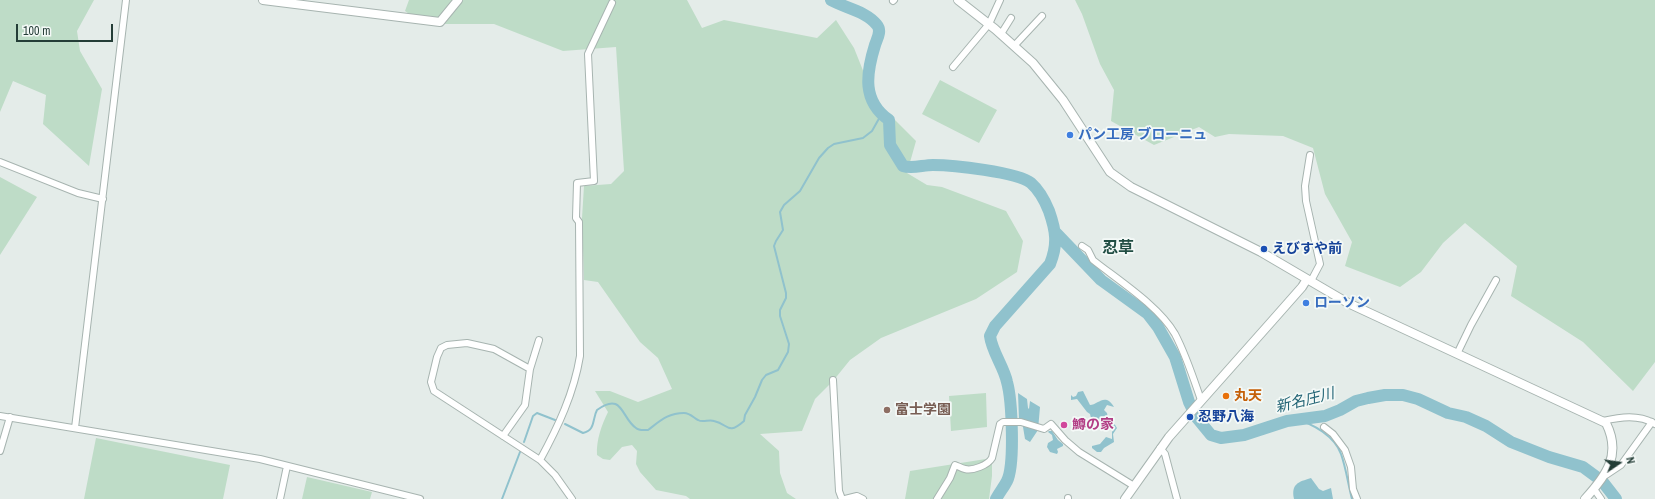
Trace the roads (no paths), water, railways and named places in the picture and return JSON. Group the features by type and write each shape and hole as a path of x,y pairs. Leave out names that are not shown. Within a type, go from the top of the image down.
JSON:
{"street":[{"path":"75,428 126,0"},
{"path":"263,0 440,22 458,0"},
{"path":"953,67 989,24 1000,0"},
{"path":"963,1 1033,63 1063,100 1110,172 1131,187 1261,252 1348,303 1603,421 1606,423 1612,435 1613,446 1606,475"},
{"path":"540,460 562,419 578,370 580,356 579,222 576,218 577,183 594,181 588,54 612,4"},
{"path":"1014,46 1042,16"},
{"path":"1000,34 1011,18"},
{"path":"1125,499 1160,448 1309,280 1320,264 1306,201 1305,186 1310,155"},
{"path":"0,162 78,193 103,199"},
{"path":"1082,246 1088,250 1093,260 1149,304 1174,333 1186,359 1201,400"},
{"path":"1457,354 1496,280"},
{"path":"502,436 525,405 530,369 539,340"},
{"path":"530,369 494,349 467,344 447,345 441,348 437,357 431,382 434,391 540,460 555,475 572,499"},
{"path":"833,380 839,491 843,499 856,496 863,499"},
{"path":"0,416 260,459 396,496 420,499"},
{"path":"0,451 10,417"},
{"path":"1585,499 1606,475 1620,466 1654,423 1633,417 1603,421"},
{"path":"937,499 950,478 955,465 966,470 985,465 990,462 1000,424 1002,422 1021,422 1044,429 1051,424 1065,440 1079,452 1134,486"},
{"path":"1324,427 1333,434 1345,450 1351,467 1353,488 1357,499"},
{"path":"1160,448 1165,454 1177,499"},
{"path":"280,499 286,466"},
{"path":"1594,489 1601,499"}],"water":[{"path":"1083,391 1090,405 1102,400 1108,400 1114,407 1107,405 1104,410 1107,413 1108,419 1112,420 1117,428 1113,434 1114,442 1104,448 1101,452 1097,452 1092,448 1092,446 1100,444 1106,437 1112,439 1112,432 1114,429 1108,424 1091,418 1090,414 1077,399 1071,400 1071,395 1073,397 1076,396 1078,392"},
{"path":"1018,393 1027,399 1029,409 1030,401 1040,407 1038,430 1030,442 1025,439 1022,421 1019,420"},
{"path":"1052,431 1058,440 1063,444 1063,446 1057,449 1057,454 1050,452 1047,447 1048,443 1053,440 1052,435 1048,432"},
{"path":"1311,478 1319,489 1323,491 1331,488 1333,499 1294,499 1293,494 1296,484"}],"waterway":[{"path":"831,0 867,16 878,27 879,35 872,56 868,76 868,86 870,96 874,104 880,113 889,120 890,145 903,166 954,166 999,172 1024,179 1031,183 1039,192 1049,211 1055,231 1055,244 1053,257 1050,264 995,326 990,336 993,348 1007,382 1012,432 1010,473 996,499"},
{"path":"565,424 583,433 587,432 592,427 597,410 612,403 621,408 631,424 640,430 648,430 664,418 678,413 688,414 700,421 710,420 719,422 728,428 734,428 744,421 745,415 762,380 766,375 778,370 788,352 789,344 780,316 780,310 786,298 786,293 774,246 783,230 780,212 784,205 800,191 819,158 828,148 834,144 863,138 872,131 881,115"},
{"name":"新名庄川","path":"1056,233 1101,280 1148,314 1158,327 1175,357 1189,402 1197,418 1211,435 1221,438 1244,435 1287,421 1325,416 1356,401 1385,395 1403,395 1418,399 1448,413 1466,417 1486,426 1511,442 1549,457 1583,467 1602,481 1616,499"},
{"path":"524,442 533,416 537,413 555,420"},
{"path":"1296,420 1309,424 1323,432 1334,442 1341,454 1352,499"},
{"path":"502,499 520,452"}],"place":[{"name":"パン工房 ブローニュ","path":"1070,135"},
{"name":"えびすや前","path":"1264,249"},
{"name":"ローソン","path":"1306,303"},
{"name":"丸天","path":"1226,396"},
{"name":"富士学園","path":"887,410"},
{"name":"忍野八海","path":"1190,417"},
{"name":"鱒の家","path":"1064,425"}],"district":[{"name":"忍草","path":"1118,249"}]}
